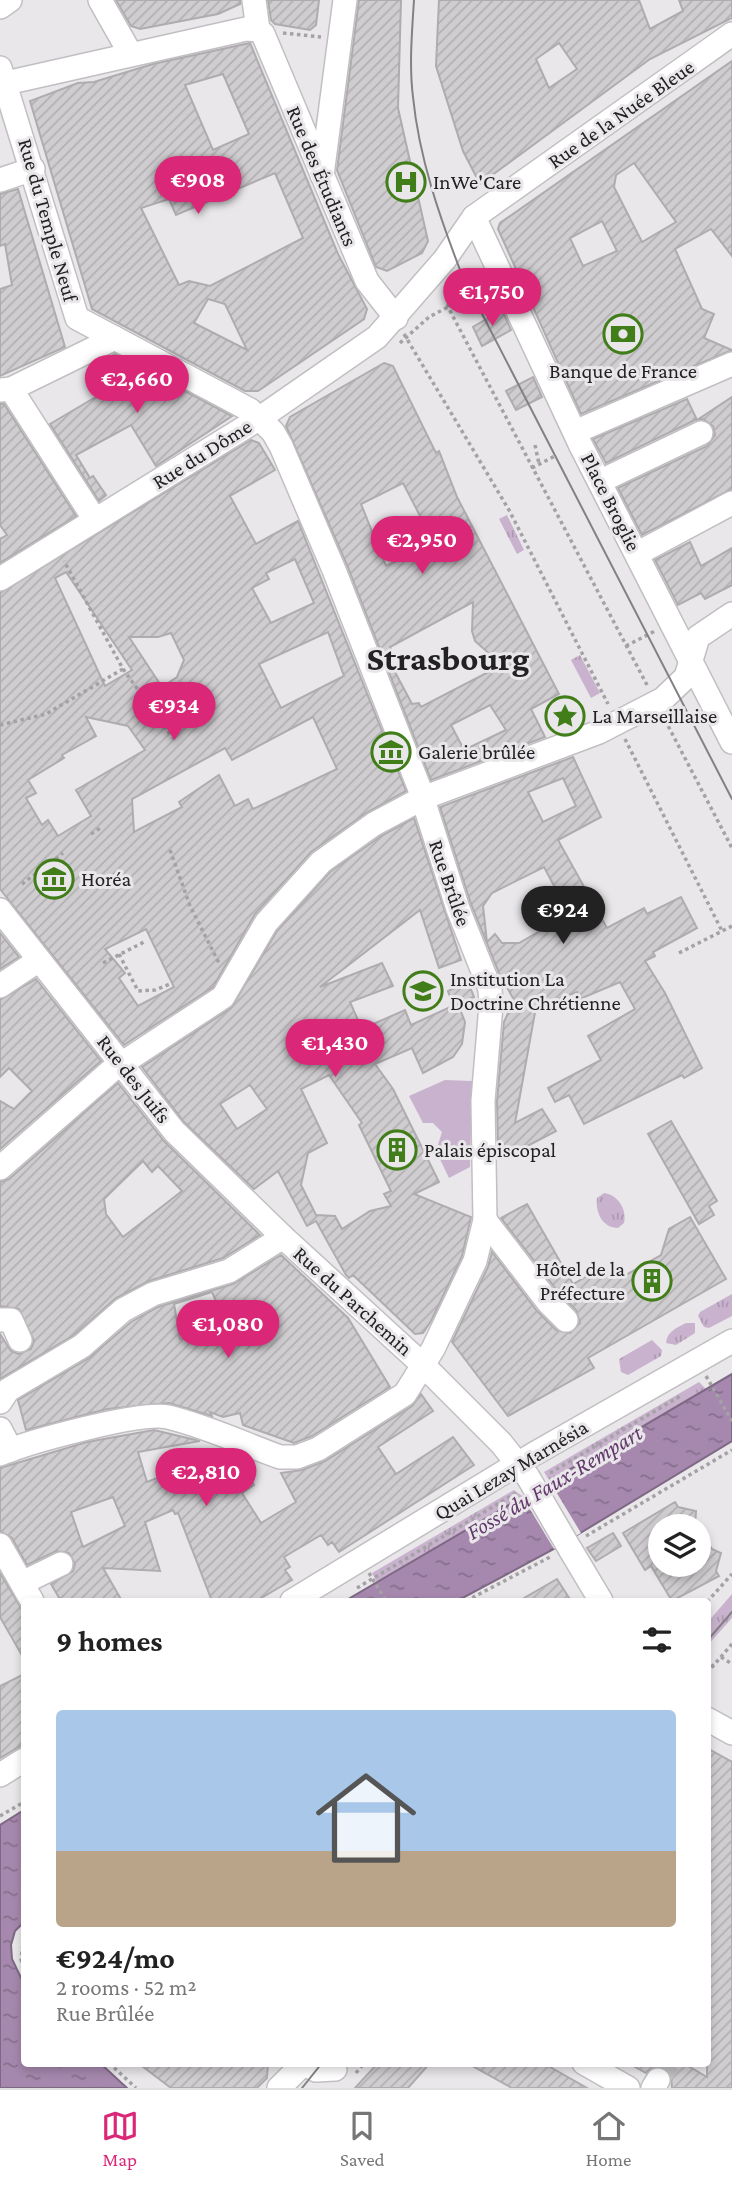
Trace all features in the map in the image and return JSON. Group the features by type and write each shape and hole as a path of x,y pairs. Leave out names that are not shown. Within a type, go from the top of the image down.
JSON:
{"street":[{"path":"0,7 10,0"},
{"path":"100,0 130,53"},
{"name":"Rue des Étudiants","path":"254,0 258,30 263,34 367,281 396,318"},
{"path":"322,178 345,0"},
{"path":"4,83 130,53 246,29 258,30"},
{"name":"Rue de la Nuée Bleue","path":"474,217 685,70 727,37"},
{"name":"Rue du Temple Neuf","path":"4,83 33,169 76,318 260,418"},
{"path":"0,180 33,169"},
{"path":"448,269 474,217"},
{"name":"Place Broglie","path":"474,217 575,432 732,742"},
{"path":"396,318 423,281 471,254 494,260"},
{"name":"Rue du Dôme","path":"0,579 260,418 377,337 396,318"},
{"path":"95,520 5,390 115,338"},
{"path":"575,432 712,370 732,364"},
{"name":"Rue Brûlée","path":"5,1452 143,1417 166,1417 280,1457 297,1457 318,1449 394,1403 410,1388 424,1366 475,1261 485,1220 483,1101 490,989 458,909 423,798 334,570 289,463 273,432 260,418"},
{"path":"607,478 701,433"},
{"path":"644,550 732,503"},
{"path":"0,1168 103,1077 223,997 267,923 321,862 374,824 423,798 617,723 656,703 681,682 691,663 698,636 732,614"},
{"name":"Rue des Juifs","path":"0,909 124,1063 174,1131 283,1237"},
{"path":"0,986 39,960"},
{"path":"485,1220 548,1302 566,1320"},
{"path":"4,1396 82,1346 123,1310 153,1294 229,1271 283,1237"},
{"name":"Rue du Parchemin","path":"283,1237 424,1366 501,1443 527,1477 599,1598"},
{"path":"0,1320 11,1320 20,1340"},
{"name":"Quai Lezay Marnésia","path":"298,1598 527,1477 732,1340"},
{"path":"0,1429 5,1452"},
{"path":"0,1545 27,1592 61,1564"},
{"path":"711,1721 732,1734"},
{"path":"0,1775 21,1761"},
{"path":"279,2088 300,2067"},
{"path":"303,2067 303,2088"},
{"path":"310,2067 332,2074"},
{"path":"591,2067 628,2088"}],"path":[{"path":"258,30 340,39"},
{"path":"448,269 448,307 732,848"},
{"path":"450,293 461,302"},
{"path":"396,318 509,510 722,931"},
{"path":"535,445 539,464"},
{"path":"532,468 555,456"},
{"path":"55,544 123,669 175,741"},
{"path":"626,646 660,628"},
{"path":"0,725 46,714 123,669"},
{"path":"90,834 102,827"},
{"path":"170,850 190,906 231,987"},
{"path":"22,884 63,853"},
{"path":"679,953 732,926"},
{"path":"103,962 144,942"},
{"path":"119,954 138,991 155,990 170,984"},
{"path":"706,1376 732,1421"},
{"path":"367,1582 527,1477 689,1391"},
{"path":"472,1598 568,1547 732,1450"},
{"path":"369,1573 384,1598"},
{"path":"711,1598 732,1574"},
{"path":"711,1668 732,1644"},
{"path":"721,1657 732,1664"},
{"path":"0,1816 21,1804"},
{"path":"113,2067 136,2088"}],"green space":[{"path":"507,515 524,550 517,554 499,519"},
{"path":"580,655 600,693 591,698 571,660"},
{"path":"445,1080 472,1081 470,1167 449,1178 436,1151 442,1132 433,1123 423,1123 409,1096"},
{"path":"604,1193 617,1200 623,1208 624,1223 618,1228 608,1225 599,1214 597,1198"},
{"path":"732,1294 732,1316 709,1328 704,1327 698,1316 700,1312"},
{"path":"686,1323 695,1323 695,1333 676,1345 666,1343 670,1333"},
{"path":"652,1340 662,1350 661,1356 628,1375 621,1372 619,1359"},
{"path":"699,1382 706,1389 549,1480 544,1472"},
{"path":"514,1490 522,1496 377,1582 372,1573"},
{"path":"732,1594 732,1618 711,1642 711,1618"}],"water":[{"name":"Fossé du Faux-Rempart","path":"732,1374 732,1441 554,1549 463,1598 350,1598"},
{"path":"21,1812 21,1925 15,1931 11,1945 12,1959 21,1978 21,2067 104,2067 127,2088 0,2088 0,1825"}],"pier":[{"path":"549,1480 581,1533 554,1549 522,1496"}],"building":[{"path":"116,0 240,0 240,4 218,14 140,29 131,26"},
{"path":"268,0 319,0 316,25 310,30 275,24 271,20"},
{"path":"359,0 401,0 398,108 428,241 422,253 387,271 376,267 337,170"},
{"path":"439,0 639,0 650,29 683,11 679,0 732,0 732,18 650,59 480,184 463,151 436,66","holes":["559,43 577,69 549,88 536,59"]},
{"path":"250,43 338,254 367,309 364,319 258,391 245,391 92,309 30,101 78,83 94,82 153,64","holes":["223,74 249,134 213,150 185,85","275,173 303,238 210,286 189,281 179,285 141,208 169,199 176,215","208,299 225,304 247,350 194,323"]},
{"path":"732,61 732,256 711,229 675,249 702,309 714,314 704,338 732,350 581,414 498,229 500,223","holes":["634,163 676,222 642,242 614,187 616,175","602,221 617,251 583,266 570,238"]},
{"path":"18,189 65,347 0,376 0,289 12,285 5,244 0,246 0,194"},
{"path":"502,310 511,330 482,346 473,327"},
{"path":"115,354 232,416 156,466 131,425 76,455 90,478 93,476 106,495 99,501 50,424 111,388 95,363"},
{"path":"384,363 393,366 436,453 439,451 457,497 559,694 531,709 545,737 431,780 347,565 286,426 290,417","holes":["403,483 434,543 386,566 361,504","473,602 472,631 475,641 502,665 421,707 419,703 412,704 386,655 392,651 390,647","490,705 506,730 464,750 451,725"]},
{"path":"533,377 542,397 516,410 506,391"},
{"path":"732,397 732,489 642,535 618,488 707,446 715,435 713,426 703,419 697,420"},
{"path":"687,399 697,420 606,463 593,439"},
{"path":"0,404 4,404 76,516 0,563 0,539 7,535 0,525"},
{"path":"251,440 259,443 275,470 230,496 256,544 298,521 406,791 366,813 311,852 255,914 213,987 124,1045 0,889 0,593","holes":["295,559 314,603 271,623 252,588 269,579 266,573","66,572 132,670 105,686 55,578","328,632 344,676 281,708 259,664","171,633 184,660 177,677 162,687 129,637 158,637","86,717 128,726 145,750 76,790 91,816 58,836 48,820 42,825 26,798 36,793 28,780 64,758 62,755 96,736","313,717 337,769 253,809 248,799 235,806 219,775 179,802 182,807 134,832 132,799 225,748 232,760","146,929 174,987 138,1006 119,978 125,973 105,949"]},
{"path":"690,542 701,566 732,548 732,585 705,599 701,593 678,605 655,560"},
{"path":"573,757 601,817 558,840 607,928 644,908 647,914 681,897 697,928 653,952 655,956 645,961 665,993 702,1068 684,1078 682,1075 584,1124 569,1095 555,1102 548,1088 601,1060 588,1036 635,1009 620,982 580,999 577,992 536,1007 515,1123 542,1109 556,1131 508,1156 498,1146 497,1101 504,1022 514,1000 499,973 471,904 440,807","holes":["563,778 576,806 543,822 528,792","544,867 569,914 519,943 502,943 495,934 487,942 483,906 492,893"]},
{"path":"414,818 461,960 439,968 420,910 320,987 382,963 393,986 350,1002 362,1029 405,1010 411,1025 453,1006 448,991 468,982 474,997 458,1004 465,1022 462,1044 453,1057 423,1073 412,1048 375,1064 393,1089 439,1182 414,1194 471,1217 462,1256 431,1321 423,1333 415,1334 353,1275 349,1278 346,1275 316,1221 307,1226 278,1171 254,1189 184,1122 142,1067 231,1008 277,931 330,872 381,836","holes":["329,1075 362,1123 359,1125 391,1191 384,1194 391,1206 370,1211 342,1229 335,1216 316,1215 301,1185 308,1153 327,1143 301,1089","250,1085 267,1109 237,1129 220,1104"]},
{"path":"0,933 19,957 0,969"},
{"path":"36,979 101,1061 0,1149 0,1101 14,1109 32,1091 9,1068 0,1077 0,1000"},
{"path":"118,1083 164,1141 260,1235 223,1258 149,1281 116,1298 74,1335 0,1379 0,1334 11,1351 18,1354 31,1349 34,1341 19,1309 0,1306 0,1182 9,1179","holes":["143,1161 152,1172 158,1166 182,1191 123,1237 106,1214 104,1199"]},
{"path":"671,1121 717,1201 709,1206 714,1215 699,1224 648,1134"},
{"path":"527,1204 573,1284 600,1269 610,1275 624,1276 661,1255 669,1229 690,1217 726,1279 588,1358 594,1368 508,1416 452,1342 488,1267 492,1252 537,1311 556,1330 570,1333 580,1323 576,1310 559,1293 501,1218"},
{"path":"281,1255 348,1318 390,1387 312,1436 294,1443 243,1425 240,1413 223,1417 210,1412 212,1416 169,1403 107,1409 26,1430 18,1400 89,1358 131,1322 158,1307 233,1284","holes":["212,1292 223,1318 215,1335 205,1334 180,1339 174,1304"]},
{"path":"421,1394 433,1411 378,1447 396,1474 453,1437 474,1465 339,1552 332,1542 328,1545 321,1535 284,1557 290,1567 285,1570 292,1580 261,1598 211,1598 178,1513 175,1514 173,1510 145,1522 160,1571 103,1568 120,1598 59,1598 51,1584 73,1571 75,1564 69,1553 56,1551 27,1565 12,1538 0,1531 0,1468 87,1442 154,1430 200,1441 138,1452 147,1482 226,1451 236,1455 254,1485 242,1493 261,1523 296,1502 281,1473 302,1470 325,1461 412,1406","holes":["113,1497 125,1526 83,1547 71,1512"]},
{"path":"675,1502 678,1507 696,1511 696,1514 655,1514"},
{"path":"648,1518 648,1568 645,1570 623,1533"},
{"path":"613,1533 621,1546 596,1561 587,1548"},
{"path":"711,1547 721,1553 716,1571 719,1576 678,1598 670,1598 658,1577 711,1577"},
{"path":"0,1573 21,1608 21,1654 0,1617"},
{"path":"557,1579 569,1598 524,1598"},
{"path":"21,1676 21,1746 0,1758 0,1686"},
{"path":"711,1750 732,1762 732,2088 672,2088 671,2074 665,2068 652,2067 690,2067 707,2077 707,2067 711,2067"},
{"path":"143,2067 268,2067 267,2078 257,2088 171,2088"},
{"path":"374,2067 426,2067 408,2088 355,2088"},
{"path":"474,2067 550,2067 587,2088 512,2088"},
{"path":"635,2067 652,2067 646,2073"}],"tunnel":[{"path":"658,2080 666,2067"}],"tram line":[{"path":"414,0 411,73 420,143 432,188 462,275 732,799"},
{"path":"711,1636 732,1612"},
{"path":"302,2088 319,2067"}],"place":[{"name":"InWe'Care","path":"406,182"},
{"name":"Banque de France","path":"623,334"},
{"name":"La Marseillaise","path":"565,716"},
{"name":"Galerie brûlée","path":"391,752"},
{"name":"Horéa","path":"54,879"},
{"name":"Institution La Doctrine Chrétienne","path":"423,991"},
{"name":"Palais épiscopal","path":"397,1150"},
{"name":"Hôtel de la Préfecture","path":"652,1281"}],"district":[{"name":"Strasbourg","path":"448,658"}]}
